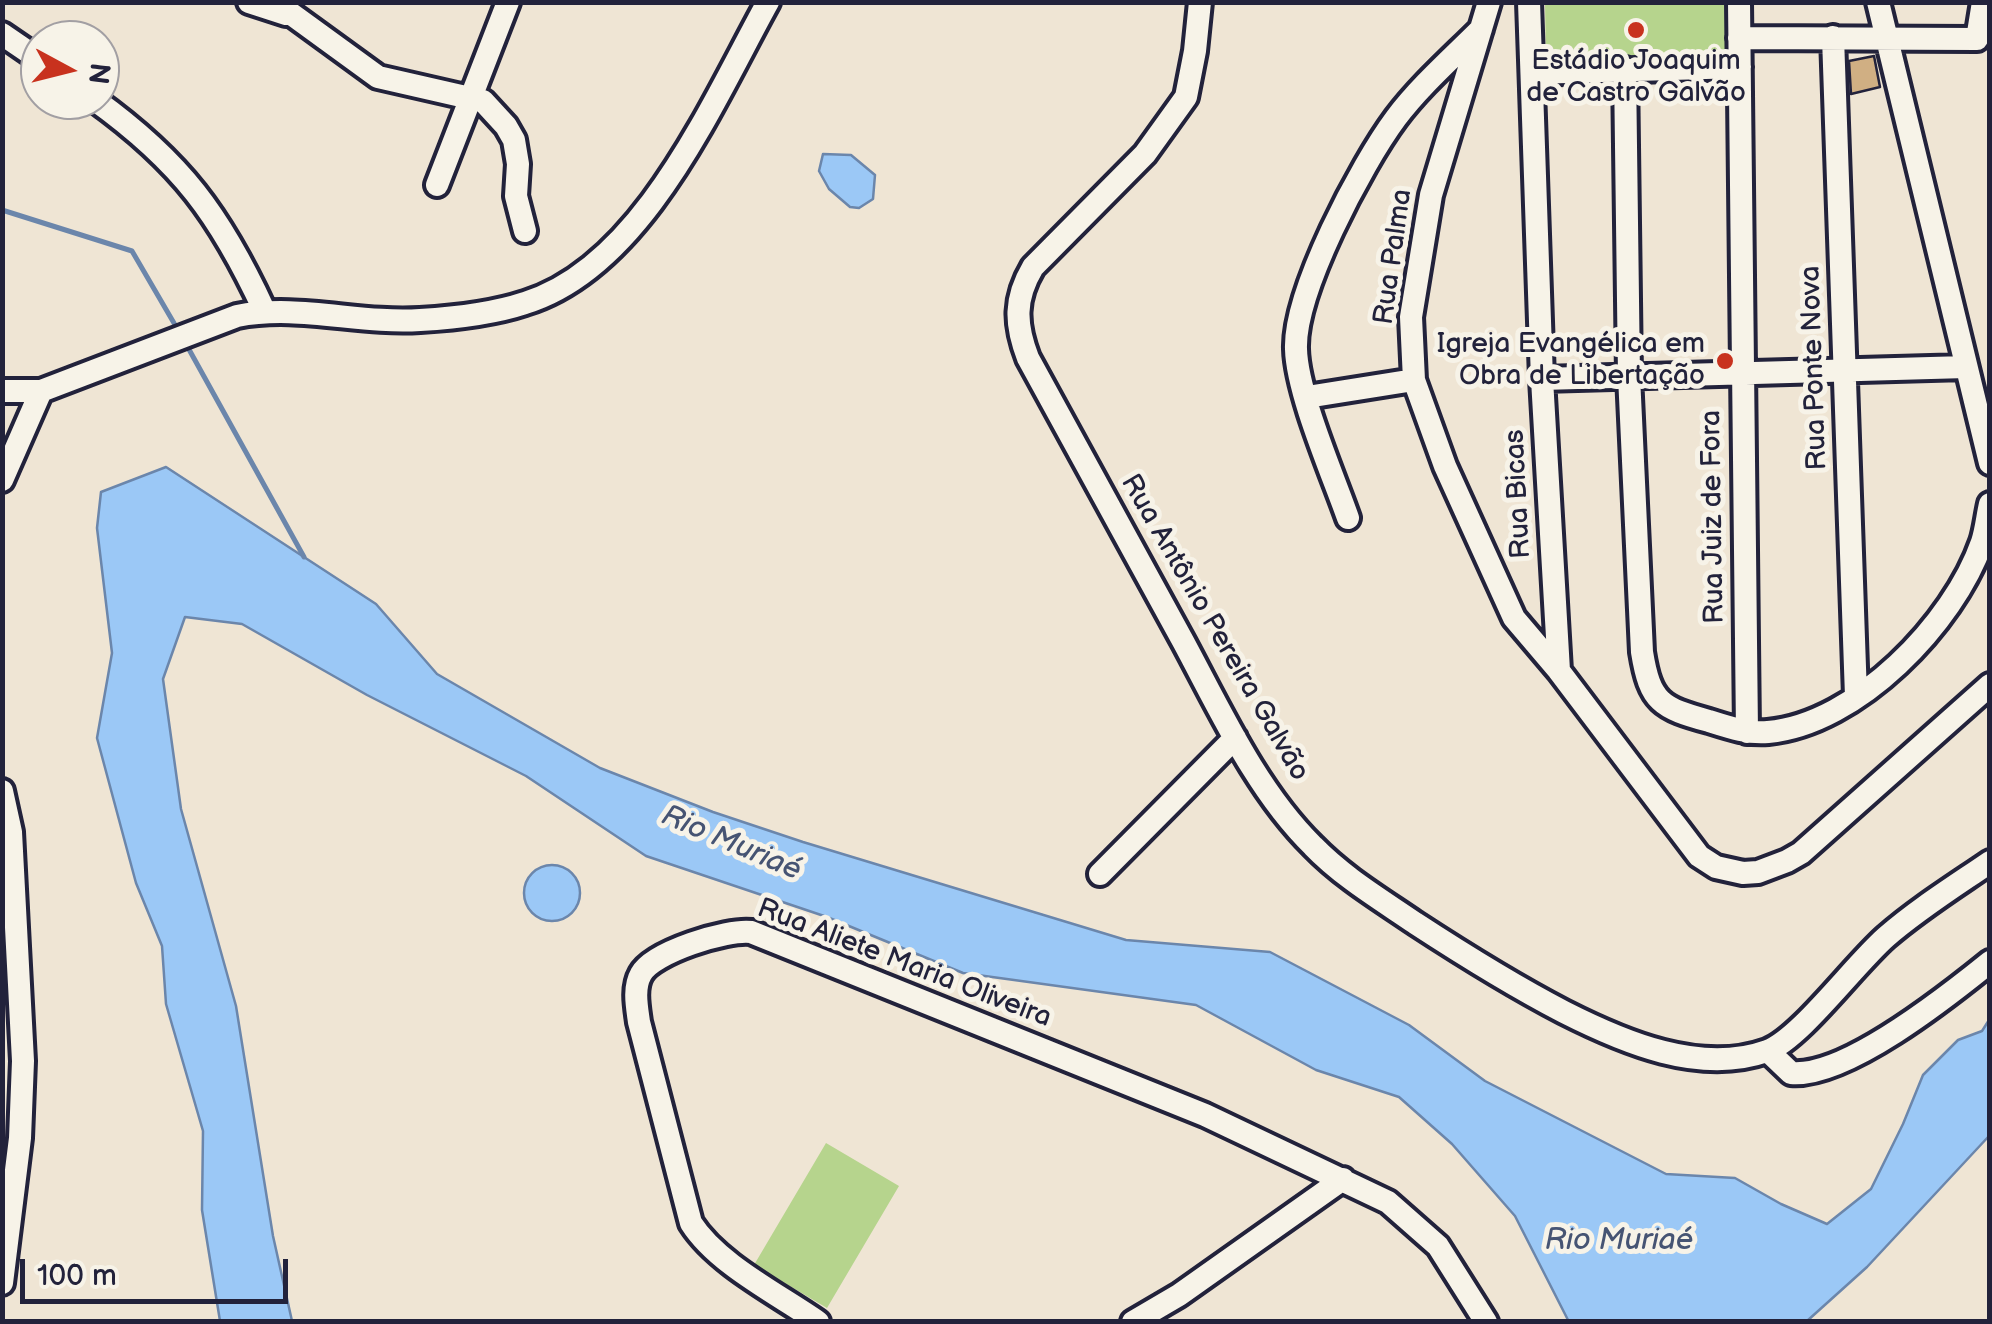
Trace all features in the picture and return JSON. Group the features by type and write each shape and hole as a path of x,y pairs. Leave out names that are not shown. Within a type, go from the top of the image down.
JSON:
{"street":[{"path":"249,2 285,9 378,77 474,96 495,113 514,140 518,164 516,196 525,231"},
{"path":"438,185 508,2"},
{"path":"2,391 41,391 238,316 264,310 415,321 468,316 527,303 568,283 602,261 636,224 680,159 768,2"},
{"name":"Rua Antônio Pereira Galvão","path":"1200,2 1196,51 1186,97 1145,154 1033,267 1021,288 1017,323 1028,358 1235,738 1311,845 1356,884 1505,982 1604,1032 1660,1052 1700,1057 1736,1057 1768,1051"},
{"name":"Rua Palma","path":"1490,2 1431,195 1411,317 1414,380 1445,466 1514,618 1559,671"},
{"name":"Rua Bicas","path":"1528,2 1542,379 1559,671"},
{"name":"Rua Juiz de Fora","path":"1739,2 1747,732"},
{"path":"1878,2 1990,463"},
{"path":"1740,38 1976,39 1983,2"},
{"path":"1348,518 1306,398 1296,354 1296,326 1329,241 1396,117 1483,27"},
{"name":"Rua Ponte Nova","path":"1833,37 1856,696"},
{"path":"1532,73 1740,67"},
{"path":"1625,69 1630,376 1642,652 1647,683 1657,698 1675,712 1747,732 1768,732 1818,719 1899,664 1938,621 1967,575 1982,541 1990,504"},
{"path":"120,118 189,182 210,209 264,310"},
{"path":"1542,379 1966,367"},
{"path":"1306,398 1414,380"},
{"path":"2,480 41,391"},
{"path":"1559,671 1699,856 1716,867 1743,873 1758,872 1801,853 1990,685"},
{"path":"1100,874 1235,738"},
{"path":"2,790 11,832 23,1062 20,1138 2,1283"},
{"path":"1990,862 1888,936 1853,968 1791,1037 1768,1051 1791,1073 1812,1073 1836,1065 1916,1018 1990,962"},
{"name":"Rua Aliete Maria Oliveira","path":"818,1322 716,1252 691,1222 639,1022 636,1002 642,970 653,961 724,932 751,932 1205,1115 1388,1202 1438,1246 1486,1322"},
{"path":"1133,1322 1179,1295 1343,1179"}],"green space":[{"name":"Estádio Joaquim de Castro Galvão","path":"1545,3 1726,3 1727,58 1546,60"},
{"path":"826,1143 899,1186 827,1308 754,1265"}],"water":[{"path":"823,154 851,155 875,175 873,199 859,208 850,207 829,189 819,171"},
{"name":"Rio Muriaé","path":"166,467 376,604 437,674 600,768 803,842 1126,940 1270,952 1409,1025 1485,1081 1666,1174 1735,1178 1827,1224 1871,1189 1923,1075 1958,1040 1982,1031 1989,1020 1989,1136 1867,1267 1807,1321 1568,1320 1515,1216 1452,1144 1399,1097 1316,1070 1196,1005 963,973 827,917 646,856 526,776 367,695 242,624 185,617 163,679 181,809 236,1006 273,1236 292,1321 220,1321 202,1210 203,1131 166,1004 162,946 136,883 97,738 112,653 97,528 101,492"},
{"path":"552,865 572,873 580,893 572,913 552,921 532,913 524,893 532,873"}],"building":[{"path":"1874,56 1880,87 1851,94 1849,61"}],"waterway":[{"path":"2,210 132,251 178,330"},
{"path":"186,344 304,557"}],"place":[{"name":"Estádio Joaquim de Castro Galvão","path":"1636,30"},
{"name":"Igreja Evangélica em Obra de Libertação","path":"1725,361"}]}
